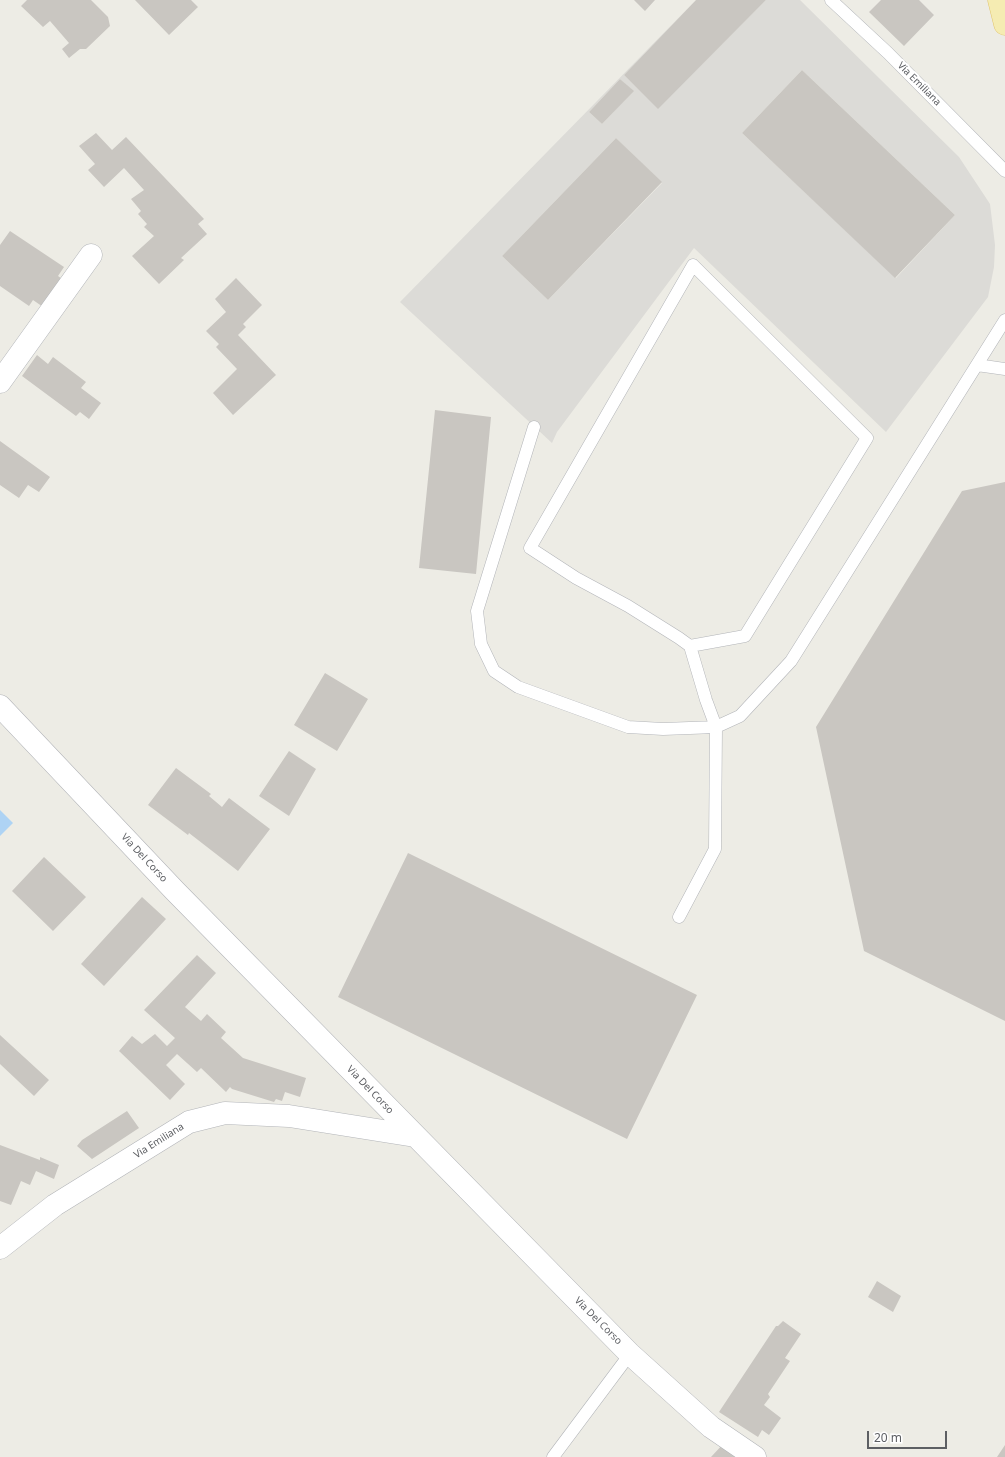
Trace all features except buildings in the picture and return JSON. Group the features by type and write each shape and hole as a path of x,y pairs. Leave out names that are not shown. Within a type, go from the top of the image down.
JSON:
{"main road":[{"path":"999,0 1005,24"}],"street":[{"path":"0,382 91,255"},
{"name":"Via Del Corso","path":"0,706 175,891 630,1354 711,1427 755,1457"},
{"name":"Via Emiliana","path":"0,1248 55,1205 189,1122 225,1113 289,1116 415,1136"}],"lane":[{"name":"Via Emiliana","path":"831,0 888,53 1005,171"},
{"path":"679,917 715,849 716,727 706,700 690,646 634,610 576,578 530,548 693,265 867,438 745,636 690,646"},
{"path":"534,427 477,611 481,644 494,671 518,687 628,727 663,729 716,727 740,716 791,661 1005,320"},
{"path":"977,366 1005,369"},
{"path":"553,1457 630,1354"}],"shaded area":[{"path":"696,0 624,75 658,108 766,0 800,0 959,157 990,204 995,245 994,267 988,297 886,432 694,248 557,432 552,443 400,302","holes":["802,70 955,215 896,278 742,133","620,79 633,91 602,124 589,112","616,138 662,183 548,300 502,256"]}],"water":[{"path":"0,810 13,823 0,836"}]}
